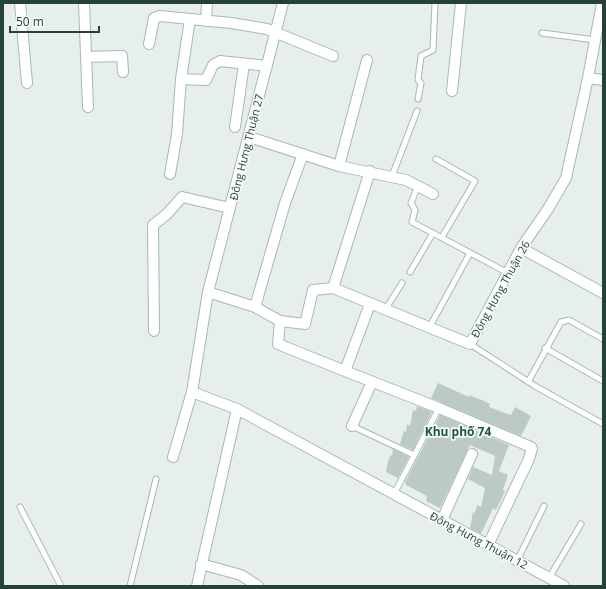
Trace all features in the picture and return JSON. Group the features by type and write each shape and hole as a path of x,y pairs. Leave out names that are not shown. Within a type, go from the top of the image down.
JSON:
{"street":[{"path":"20,3 26,82"},
{"path":"84,3 88,107"},
{"path":"206,21 208,3"},
{"name":"Đông Hưng Thuận 27","path":"173,457 192,392 208,292 283,3"},
{"path":"452,92 461,3"},
{"name":"Đông Hưng Thuận 26","path":"334,288 470,344 521,248 548,209 566,178 588,78 602,3"},
{"path":"150,44 155,17 190,19 260,28 333,56"},
{"path":"170,174 177,134 182,79 190,19"},
{"path":"86,57 122,56 123,72"},
{"path":"339,166 367,60"},
{"path":"182,79 206,80 213,65 220,61 267,66"},
{"path":"235,127 244,64"},
{"path":"588,78 603,80"},
{"path":"249,137 339,166 370,171 406,180 433,194"},
{"path":"255,308 284,203 303,154"},
{"path":"208,292 255,308 280,321 305,324 313,290 334,288 370,171"},
{"path":"154,331 153,225 167,214 182,197 230,208"},
{"path":"521,248 603,293"},
{"path":"345,371 370,304"},
{"path":"280,321 278,344 439,408 528,445 532,449 504,513 488,545"},
{"path":"352,426 372,382"},
{"name":"Đông Hưng Thuận 12","path":"192,392 237,409 564,586"},
{"path":"197,586 237,409"},
{"path":"442,520 472,454"},
{"path":"201,564 222,568 241,575 258,586"}],"lane":[{"path":"418,99 421,83 418,80 421,56 433,50 435,3"},
{"path":"542,33 595,40"},
{"path":"392,176 417,111"},
{"path":"436,159 475,181 442,237"},
{"path":"418,186 411,203 415,210 412,222 508,273"},
{"path":"410,272 433,233"},
{"path":"429,328 470,252"},
{"path":"385,310 402,283"},
{"path":"528,382 560,324 564,321 569,320 603,339"},
{"path":"470,344 528,382 603,424"},
{"path":"546,348 603,381"},
{"path":"394,494 439,408"},
{"path":"352,426 414,455"},
{"path":"130,586 156,479"},
{"path":"517,561 544,506"},
{"path":"20,507 61,586"},
{"path":"549,578 581,524"}],"building":[{"path":"438,383 469,397 469,395 484,401 490,404 489,407 511,415 515,407 531,416 521,436 431,398"},
{"path":"417,406 432,412 413,450 400,444 404,431 406,432 407,424 410,426 413,410 416,411"},
{"path":"440,415 509,445 499,471 508,475 503,490 505,491 496,510 493,508 481,534 470,528 473,512 475,513 477,505 481,507 485,488 468,479 473,467 492,475 495,456 470,445 440,508 426,501 427,496 406,485 405,482"},
{"path":"393,449 409,457 398,478 386,472 388,460 389,461 390,455 392,456"}],"district":[{"name":"Khu phố 74","path":"458,431"}]}
